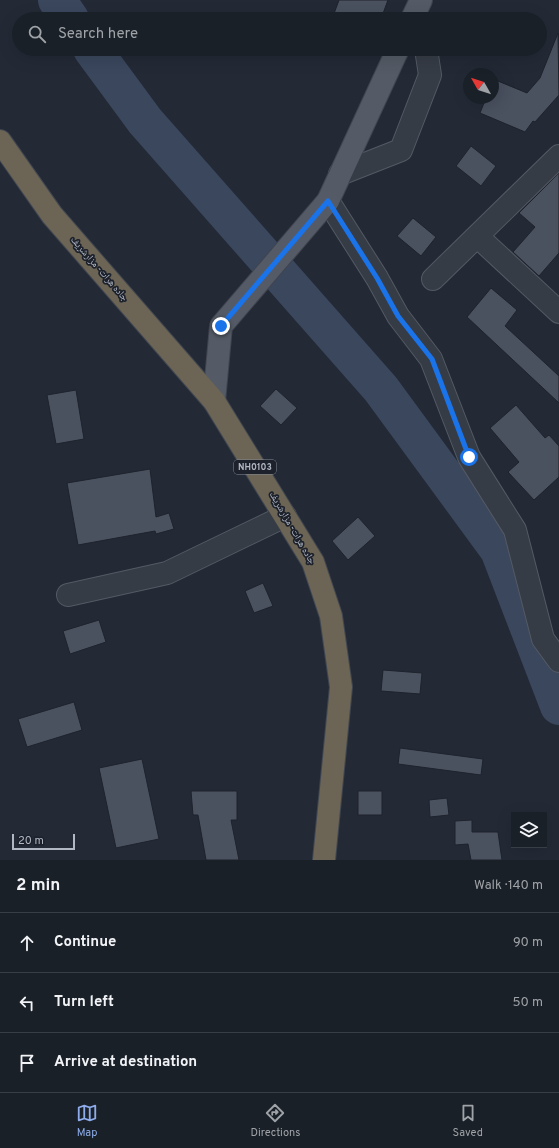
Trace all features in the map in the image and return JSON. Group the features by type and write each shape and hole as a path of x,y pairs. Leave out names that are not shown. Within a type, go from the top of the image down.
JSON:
{"highway":[{"name":"جاده هرات- مزارشریف","path":"0,141 52,215 214,401 313,562 330,616 341,687 324,860"}],"main road":[{"path":"214,401 221,326 328,201 395,56"}],"street":[{"path":"340,174 401,150 430,75 427,56"},
{"path":"432,279 559,156"},
{"path":"328,201 377,278 398,316 432,359 469,457 515,530 543,639 559,661"},
{"path":"477,236 559,312"},
{"path":"68,595 167,573 285,516"}],"building":[{"path":"339,0 388,0 384,12 335,12"},
{"path":"558,33 559,95 535,122 533,121 525,132 480,113 484,104 499,104 499,81 527,93 540,78"},
{"path":"471,146 496,166 481,186 456,166"},
{"path":"559,173 559,253 539,276 513,252 535,227 519,213"},
{"path":"413,218 436,237 421,256 397,236"},
{"path":"491,288 517,310 505,326 559,376 559,403 467,317"},
{"path":"276,389 297,408 281,425 260,406"},
{"path":"76,390 84,439 56,444 47,395"},
{"path":"516,405 545,438 549,435 559,446 559,477 534,500 508,472 519,462 490,428"},
{"path":"150,469 156,517 169,513 174,529 156,534 155,531 78,545 67,483"},
{"path":"358,517 375,536 348,560 332,541"},
{"path":"263,583 273,606 254,613 245,591"},
{"path":"99,620 106,642 70,654 63,631"},
{"path":"383,670 422,673 420,694 381,691"},
{"path":"74,702 82,730 27,747 18,719"},
{"path":"400,748 483,759 481,775 398,764"},
{"path":"142,759 159,839 116,848 99,768"},
{"path":"191,791 237,791 237,820 231,820 239,860 206,860 198,815 193,815"},
{"path":"358,791 382,791 382,815 358,815"},
{"path":"447,798 449,815 430,817 429,800"},
{"path":"472,820 472,832 498,832 502,860 471,860 468,844 455,845 455,821"}],"waterway":[{"path":"57,0 65,12"},
{"path":"97,56 145,121 381,389 499,550 559,706"}],"route":[{"path":"221,326 328,201 377,278 398,316 432,359 469,457"}]}
